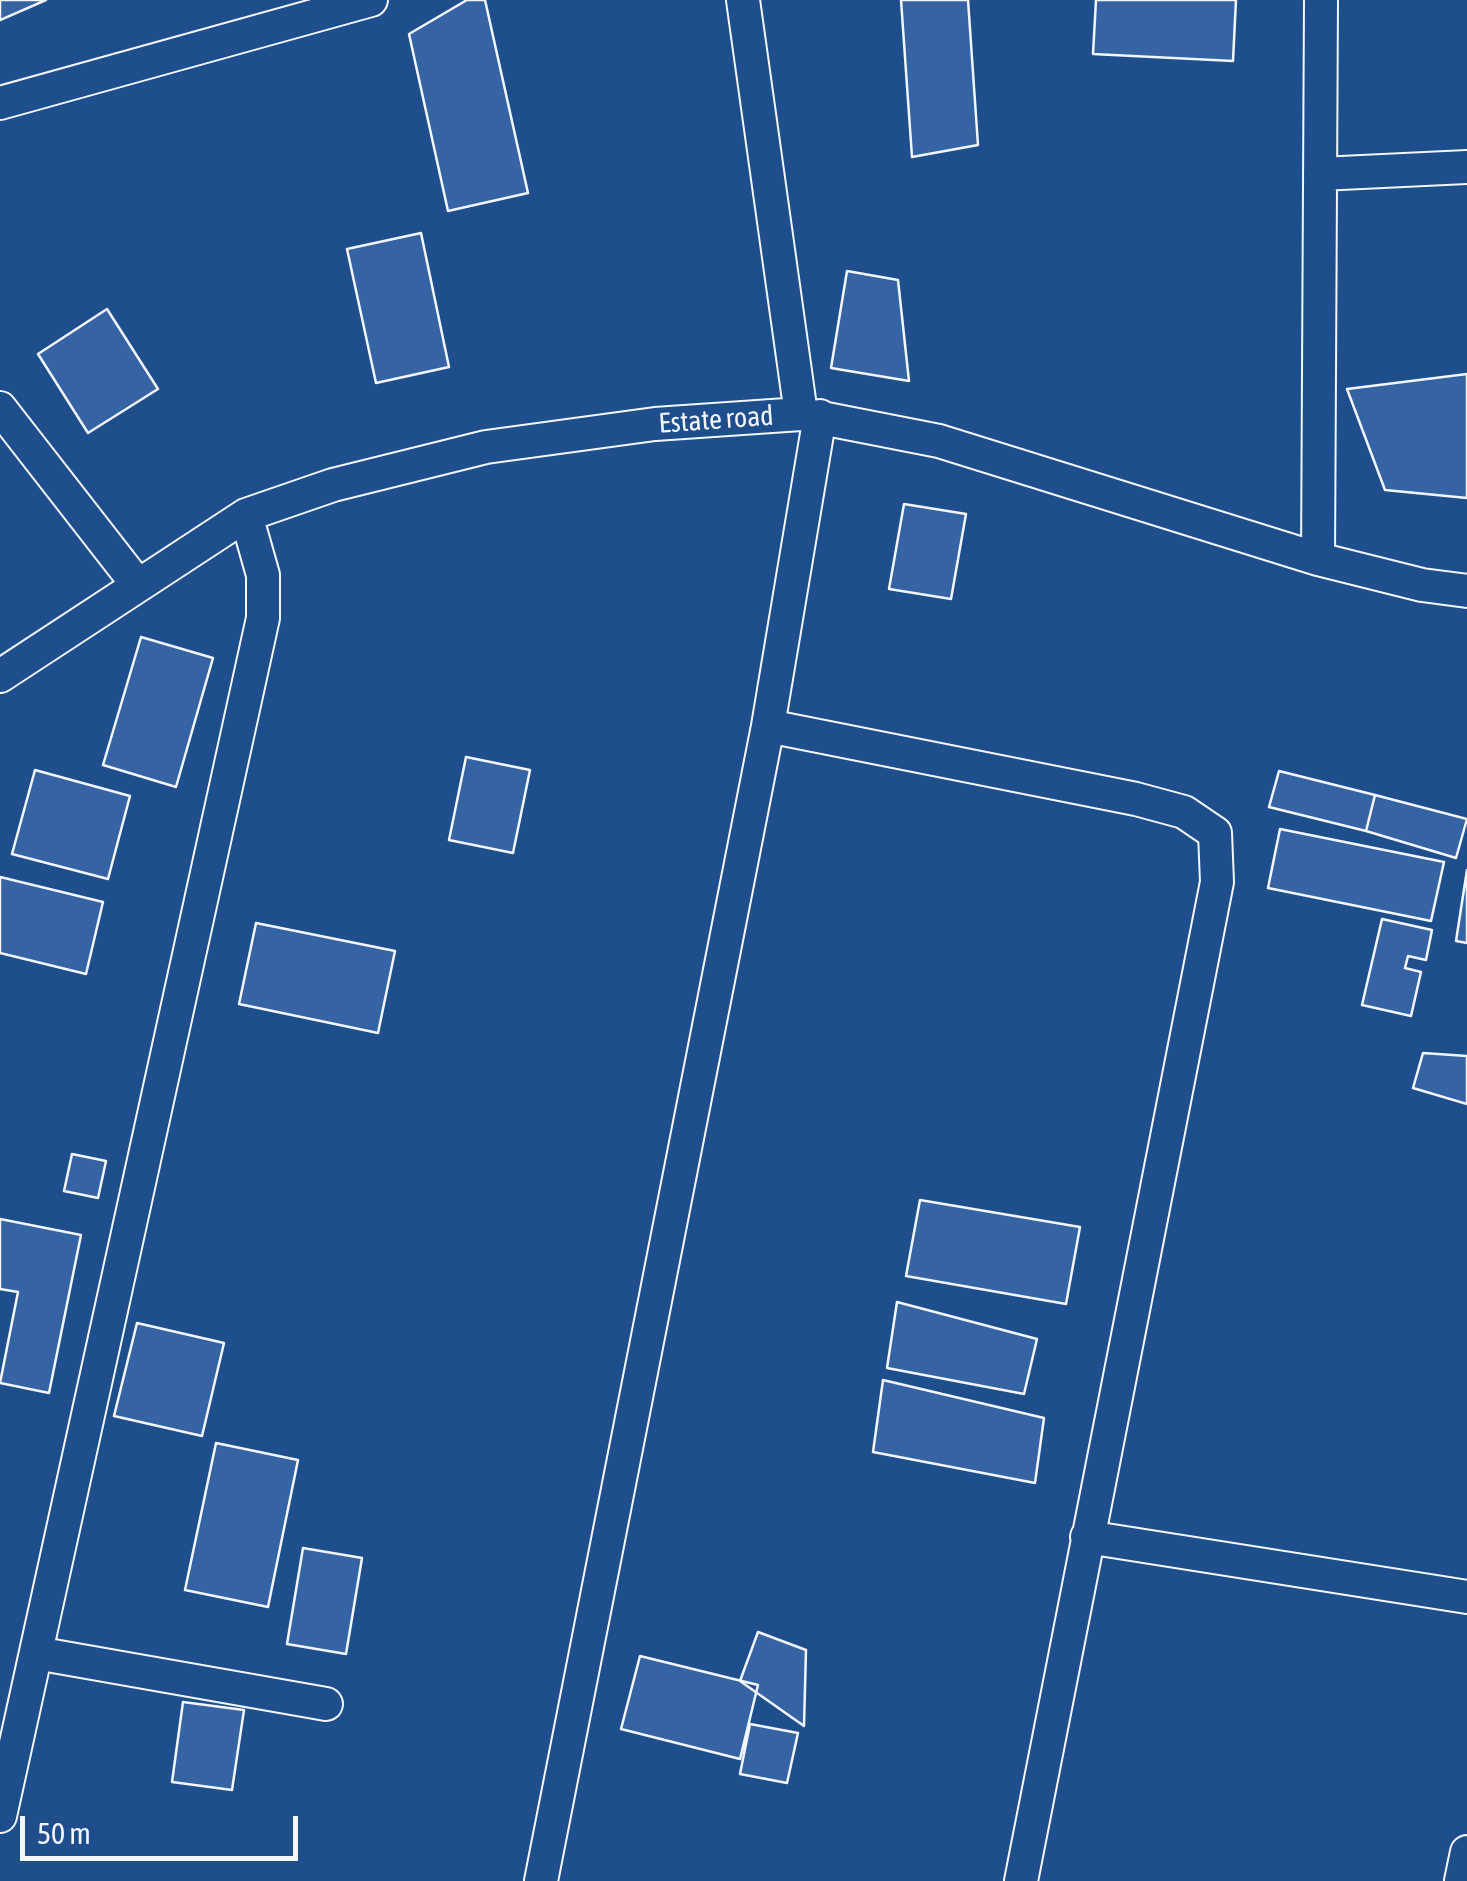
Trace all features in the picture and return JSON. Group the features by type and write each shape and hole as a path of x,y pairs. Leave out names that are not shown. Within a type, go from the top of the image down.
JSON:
{"street":[{"path":"0,103 371,0"},
{"path":"541,1881 768,726 810,415 743,0"},
{"path":"1318,560 1321,0"},
{"path":"1320,174 1467,167"},
{"path":"0,408 137,584"},
{"name":"Estate road","path":"0,676 246,515 332,485 486,447 655,424 810,415 939,441 1318,560 1422,585 1467,591"},
{"path":"0,1816 263,618 263,575 246,515"},
{"path":"768,726 1136,799 1184,812 1215,833 1217,882 1022,1881"},
{"path":"1087,1537 1467,1597"},
{"path":"36,1653 326,1704"},
{"path":"1461,1881 1467,1852"}],"building":[{"path":"0,0 46,0 0,20"},
{"path":"467,0 485,0 528,193 448,211 409,34"},
{"path":"901,0 968,0 978,145 912,157"},
{"path":"1096,0 1236,0 1233,61 1093,54"},
{"path":"421,233 449,367 376,383 347,249"},
{"path":"847,271 898,280 909,381 831,368"},
{"path":"107,309 158,389 88,433 38,354"},
{"path":"1467,374 1467,498 1385,490 1347,389"},
{"path":"904,504 966,514 951,599 889,589"},
{"path":"141,637 213,658 176,787 103,765"},
{"path":"466,757 530,770 513,853 449,840"},
{"path":"35,770 130,796 108,879 12,854"},
{"path":"1279,771 1375,795 1366,831 1269,807"},
{"path":"1375,795 1467,819 1456,858 1366,831"},
{"path":"1280,829 1444,862 1431,921 1268,888"},
{"path":"1467,870 1467,943 1456,941"},
{"path":"0,877 103,902 86,974 0,953"},
{"path":"1382,919 1432,930 1426,960 1408,956 1405,968 1421,972 1411,1016 1362,1005"},
{"path":"256,923 395,951 378,1033 239,1004"},
{"path":"1423,1053 1467,1056 1467,1104 1413,1088"},
{"path":"72,1154 106,1161 98,1198 64,1191"},
{"path":"920,1200 1080,1227 1066,1304 906,1276"},
{"path":"0,1219 81,1235 49,1393 0,1383 18,1292 0,1289"},
{"path":"897,1302 1037,1339 1024,1394 887,1368"},
{"path":"137,1323 224,1343 202,1436 114,1416"},
{"path":"883,1380 1044,1418 1035,1483 873,1452"},
{"path":"216,1443 298,1460 268,1607 185,1590"},
{"path":"303,1548 362,1558 346,1654 287,1644"},
{"path":"758,1632 806,1650 804,1726 740,1681"},
{"path":"640,1656 758,1685 740,1759 621,1729"},
{"path":"183,1702 244,1710 232,1790 172,1782"},
{"path":"750,1724 798,1733 787,1783 740,1774"}]}
